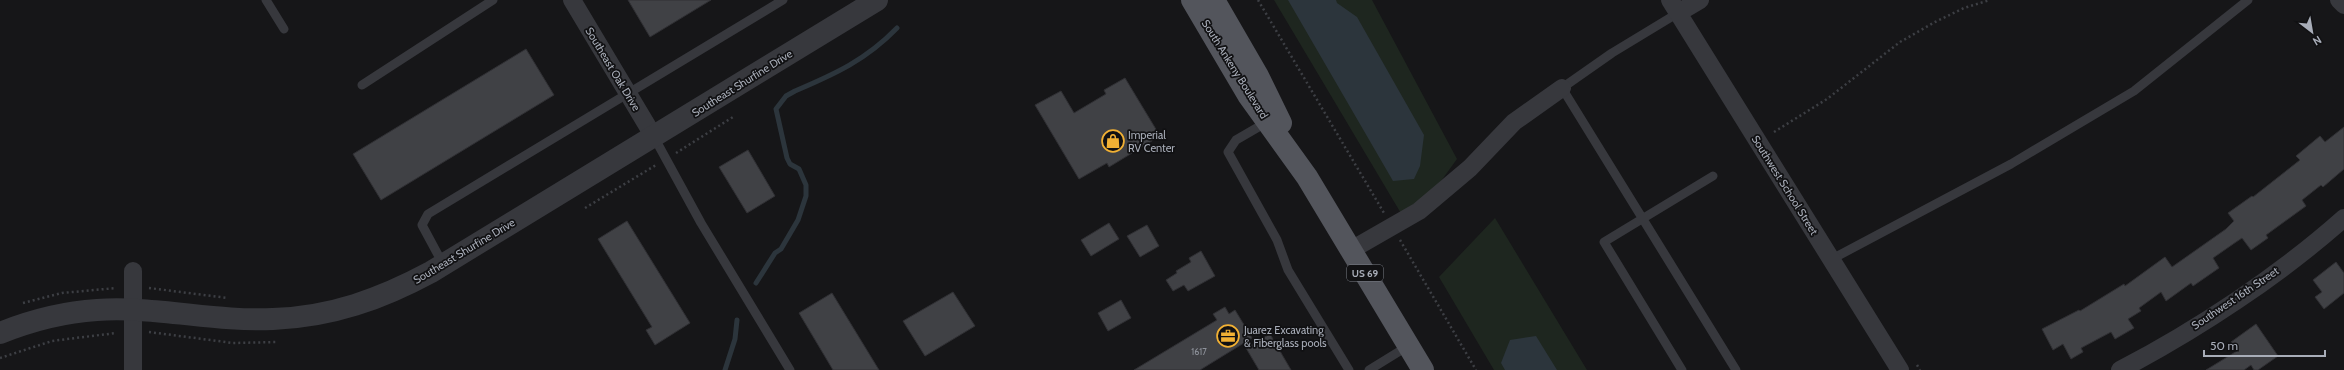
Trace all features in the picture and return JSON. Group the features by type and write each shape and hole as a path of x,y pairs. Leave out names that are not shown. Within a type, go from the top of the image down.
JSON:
{"main road":[{"name":"South Ankeny Boulevard","path":"1192,0 1248,95 1307,177 1423,370"},
{"name":"South Ankeny Boulevard","path":"1214,0 1258,76 1307,177"}],"street":[{"name":"Southeast Oak Drive","path":"572,0 654,137"},
{"path":"1674,7 1700,0"},
{"path":"2339,0 2344,5"},
{"name":"Southeast Shurfine Drive","path":"0,333 43,319 80,312 134,310 272,320 305,317 371,301 402,288 444,264 654,137 863,3"},
{"name":"Southwest School Street","path":"1674,7 1900,370"},
{"path":"1351,250 1419,211 1470,168 1514,122 1562,88"},
{"name":"Southwest 16th Street","path":"2120,370 2147,356 2252,290 2344,218"},
{"path":"133,370 134,280"}],"lane":[{"path":"266,0 284,29"},
{"path":"362,85 494,0"},
{"path":"444,264 422,225 428,214 783,0"},
{"path":"1832,259 2011,164 2134,91 2248,0"},
{"path":"1674,7 1562,88 1644,218 1736,370"},
{"path":"1267,122 1236,140 1228,152 1277,240 1288,270 1349,370"},
{"path":"654,137 701,223 790,370"},
{"path":"1682,370 1604,242 1713,176"},
{"path":"1369,370 1408,346"}],"path":[{"path":"1258,0 1476,370"},
{"path":"1774,132 1827,99 1900,42 1964,8 1990,0"},
{"path":"19,305 62,293 100,288 134,280 232,298"}],"shaded area":[{"path":"1274,0 1372,0 1457,159 1428,199 1402,215"},
{"path":"1288,0 1336,0 1337,3 1357,17 1424,135 1420,166 1414,179 1393,181"},
{"path":"1495,218 1587,370 1494,370 1439,277"},
{"path":"1536,336 1557,370 1505,370 1501,363 1510,340"}],"building":[{"path":"628,0 711,0 650,37"},
{"path":"526,49 554,95 381,200 353,154"},
{"path":"1125,78 1160,136 1109,167 1107,163 1079,179 1035,105 1061,91 1074,113 1106,94 1104,90"},
{"path":"2344,127 2344,169 2323,187 2321,185 2302,200 2306,206 2266,235 2268,238 2251,250 2242,238 2213,258 2219,268 2193,286 2191,283 2166,301 2161,292 2139,308 2141,311 2128,319 2134,328 2115,339 2111,332 2081,348 2083,352 2071,359 2063,344 2053,350 2042,329 2079,310 2080,311 2124,284 2125,286 2165,257 2172,267 2226,229 2234,221 2228,213 2252,196 2253,197 2300,160 2296,156 2320,136 2325,142"},
{"path":"748,150 775,196 747,213 719,167"},
{"path":"627,221 690,323 655,345 646,330 652,327 598,239"},
{"path":"1109,223 1119,239 1091,256 1081,240"},
{"path":"1147,225 1159,246 1140,257 1127,236"},
{"path":"1201,251 1215,276 1188,291 1184,285 1173,291 1166,280 1177,273 1176,271 1191,262 1189,258"},
{"path":"2336,262 2344,273 2344,293 2324,309 2315,297 2322,292 2313,280"},
{"path":"953,292 975,326 925,356 903,321"},
{"path":"832,293 879,370 833,370 799,313"},
{"path":"1121,300 1131,318 1108,331 1098,313"},
{"path":"1225,307 1229,314 1235,310 1252,338 1200,370 1134,370 1217,320 1213,314"},
{"path":"2256,324 2278,356 2258,370 2254,370 2251,365 2244,370 2206,370 2237,351 2231,342"},
{"path":"1270,334 1291,370 1259,370 1246,348"}],"waterway":[{"path":"756,283 775,253 781,249 798,220 806,196 806,185 799,169 790,164 787,158 776,109 786,96 837,72 862,58 897,28"},
{"path":"725,370 735,339 737,320"}],"place":[{"name":"Imperial RV Center","path":"1113,141"},
{"name":"Juarez Excavating & Fiberglass pools","path":"1228,336"}]}
